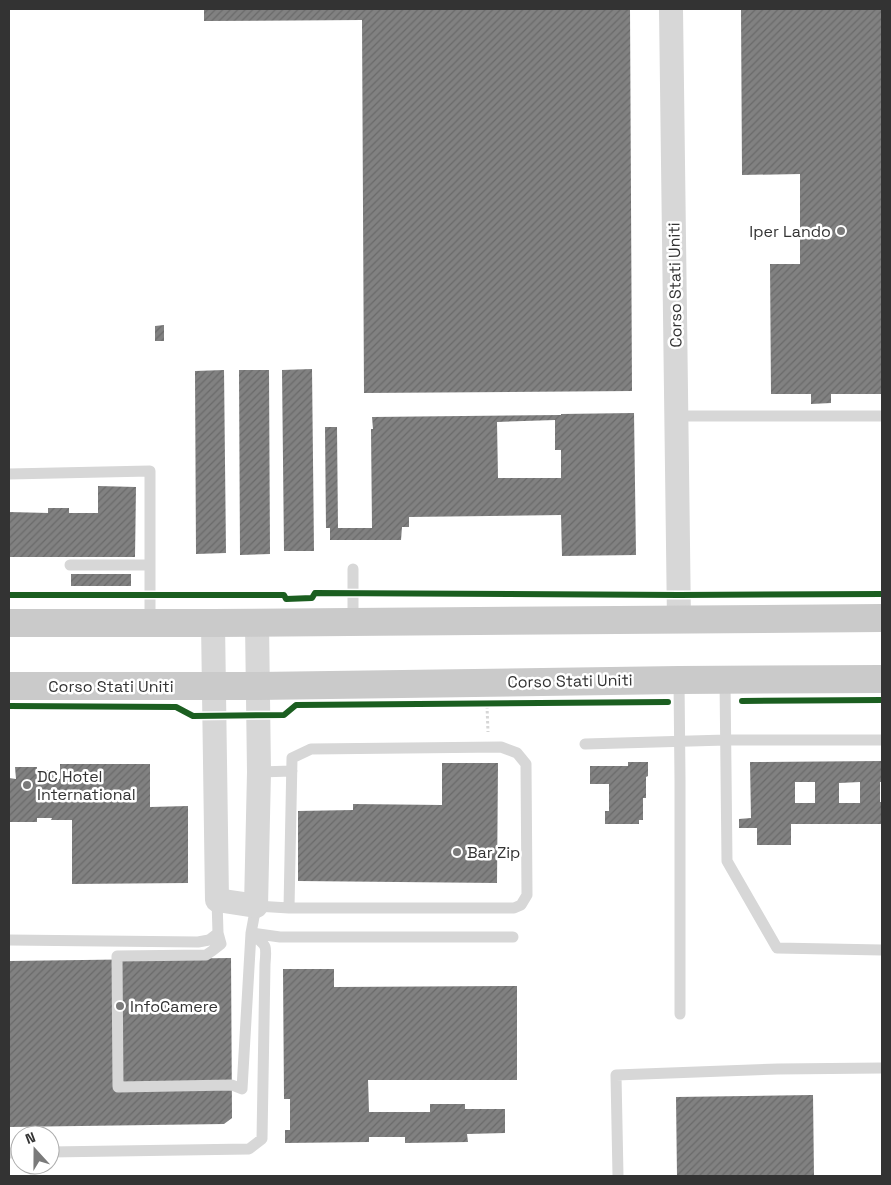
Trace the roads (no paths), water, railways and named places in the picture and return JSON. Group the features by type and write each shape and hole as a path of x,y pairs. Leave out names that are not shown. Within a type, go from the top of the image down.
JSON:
{"main road":[{"path":"9,623 679,621 882,618"},
{"name":"Corso Stati Uniti","path":"9,686 258,686 882,679"}],"street":[{"name":"Corso Stati Uniti","path":"672,9 679,621"},
{"path":"213,623 216,900 256,906 259,772 257,623"}],"lane":[{"path":"676,416 882,416"},
{"path":"9,474 150,471 150,623"},
{"path":"70,565 150,565"},
{"path":"353,570 353,622"},
{"path":"679,680 680,1014"},
{"path":"726,680 727,861 777,948 882,950"},
{"path":"585,744 726,740 882,740"},
{"path":"216,900 218,933 221,944 206,955 118,956 118,1087 232,1085 242,1089 250,933 256,906 289,908 514,908 521,905 527,896 526,764 518,753 501,747 311,749 292,758 289,908"},
{"path":"259,772 292,771"},
{"path":"9,940 198,942 209,940 218,933"},
{"path":"250,933 280,937 513,938"},
{"path":"60,1152 249,1149 262,1139 266,952 264,944 250,933"},
{"path":"618,1176 616,1075 882,1068"}],"place":[{"name":"Iper Lando","path":"841,231"},
{"name":"DC Hotel International","path":"27,785"},
{"name":"Bar Zip","path":"457,852"},
{"name":"InfoCamere","path":"120,1006"}]}
